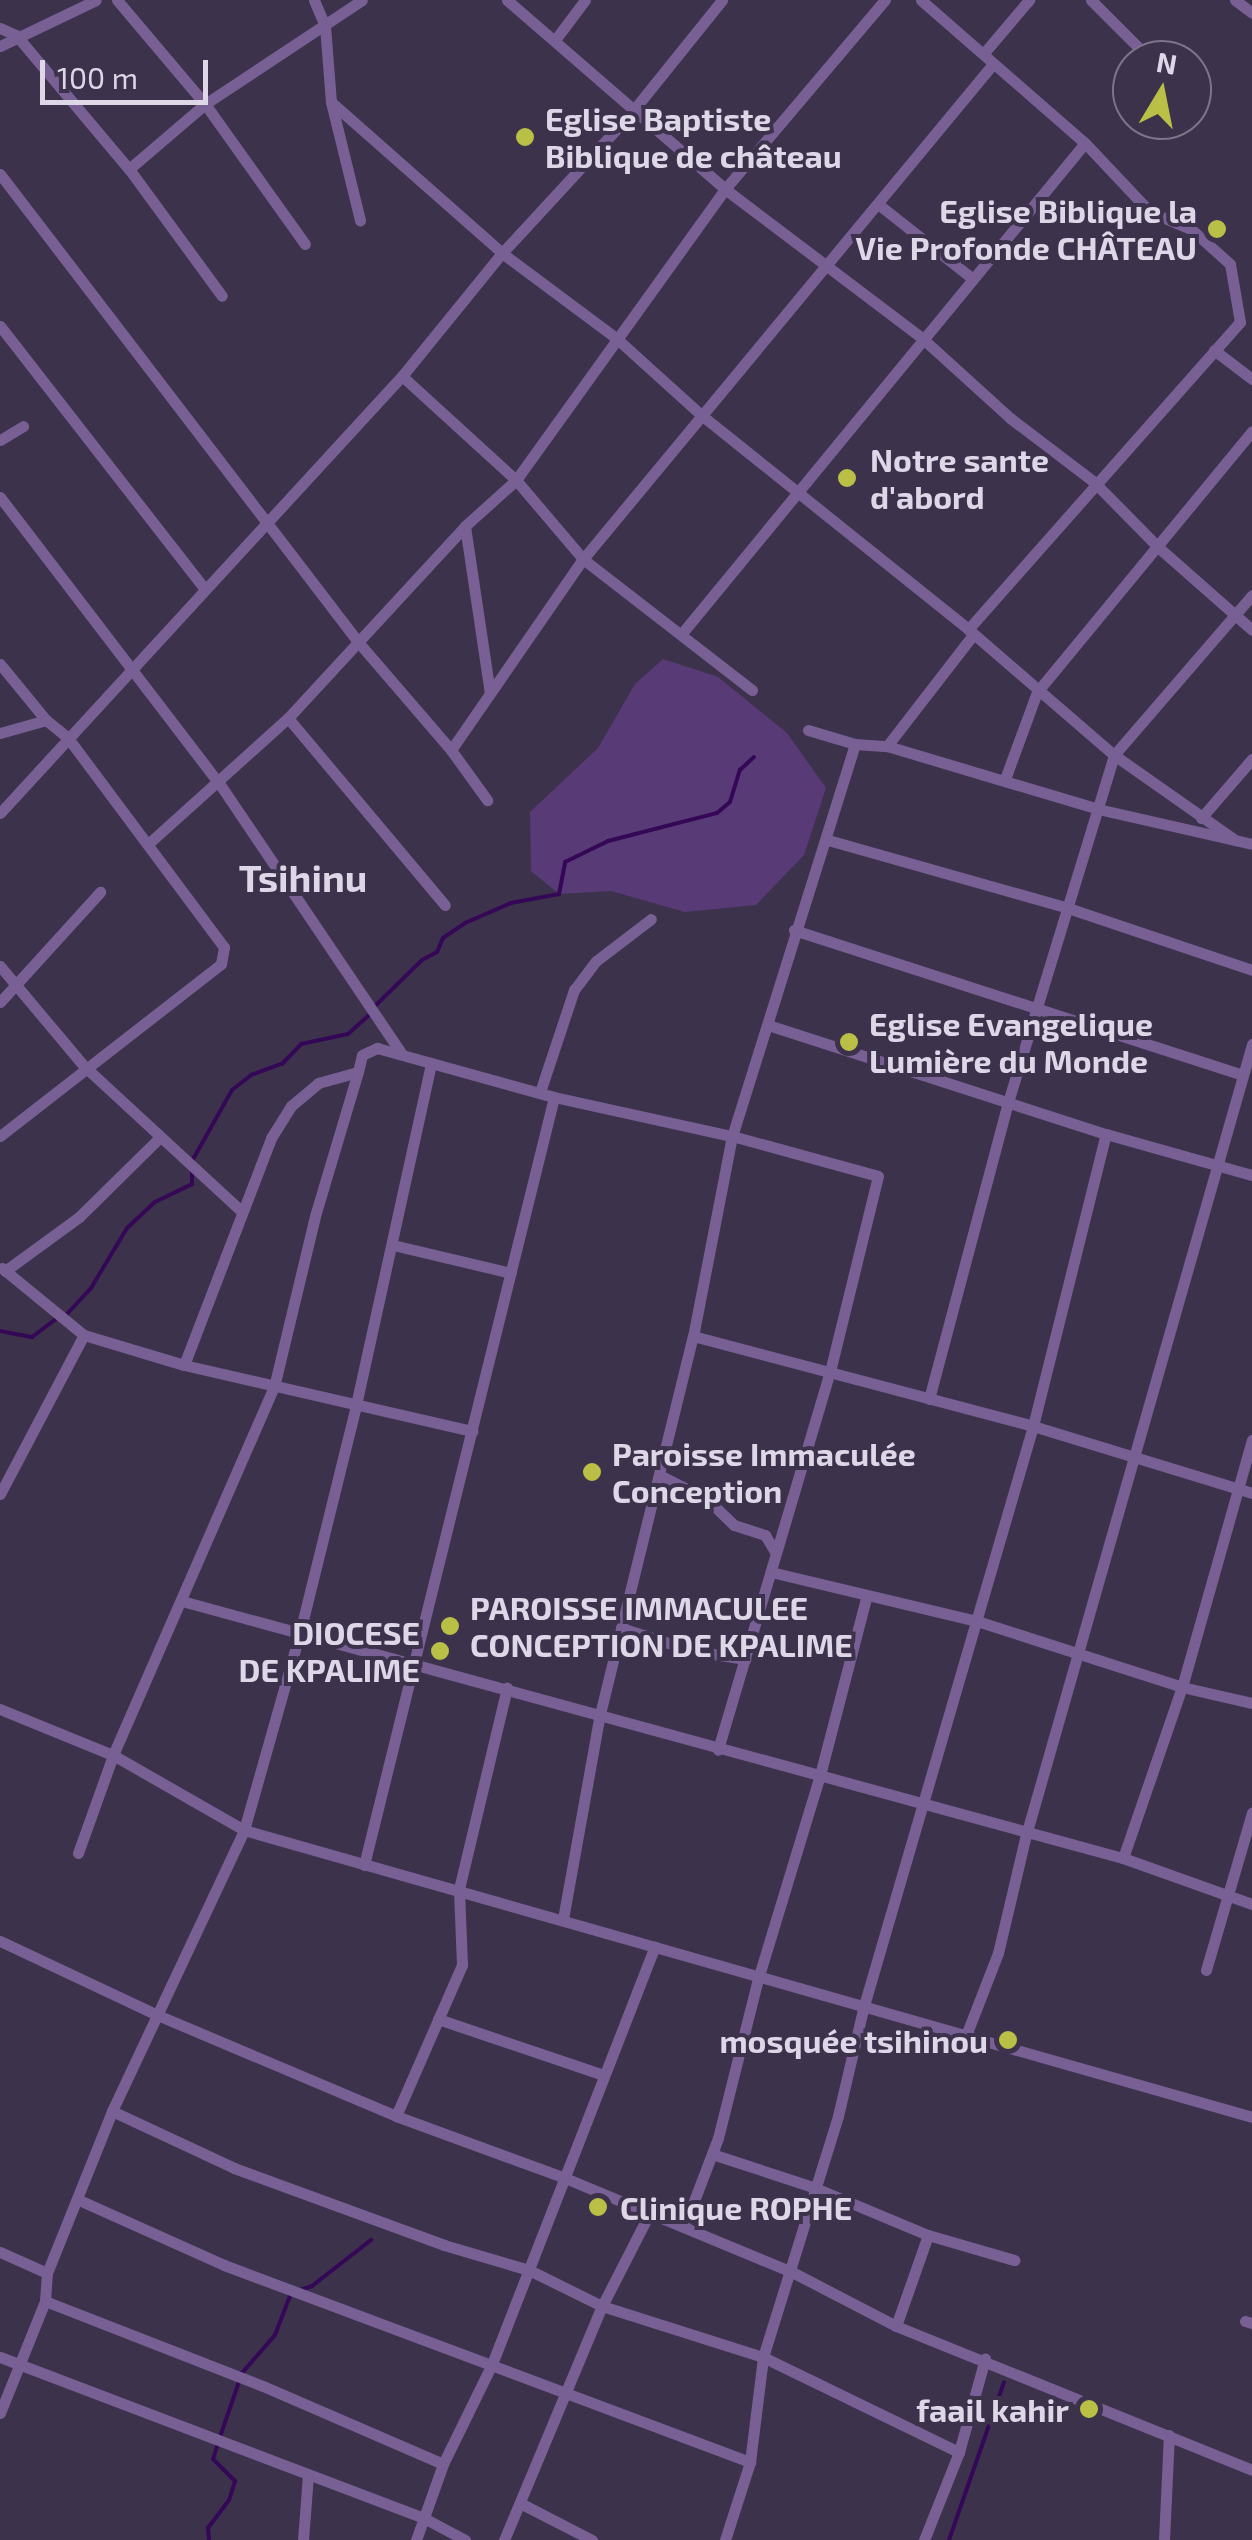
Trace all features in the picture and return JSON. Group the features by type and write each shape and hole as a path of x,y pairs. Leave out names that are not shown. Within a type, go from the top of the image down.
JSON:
{"street":[{"path":"0,46 16,35 96,0"},
{"path":"117,0 205,104 305,244"},
{"path":"314,0 325,26 332,122 360,220"},
{"path":"129,169 205,104 362,0"},
{"path":"506,0 725,190 924,339 1010,418 1094,482 1158,547 1252,630"},
{"path":"555,40 585,0"},
{"path":"0,813 402,376 502,252 632,112 722,0"},
{"path":"148,844 288,718 465,526 516,480 725,190 884,0"},
{"path":"887,746 970,632 1094,482 1240,322 1230,264 1191,230 1150,212 1085,143 921,0"},
{"path":"984,53 1029,0"},
{"path":"1091,0 1131,40"},
{"path":"1235,0 1252,13"},
{"path":"0,28 16,35 129,169 222,296"},
{"path":"451,750 584,558 993,64"},
{"path":"331,102 502,252 616,338 700,414 970,632 1114,756 1235,840"},
{"path":"683,632 1085,143"},
{"path":"0,174 359,643 451,750 487,800"},
{"path":"878,204 974,279"},
{"path":"0,326 204,588"},
{"path":"1214,350 1252,378"},
{"path":"402,376 516,480 584,558 752,690"},
{"path":"0,440 23,426"},
{"path":"1005,779 1037,692 1252,432"},
{"path":"0,497 218,784 402,1054"},
{"path":"465,526 490,694"},
{"path":"929,1399 1008,1102 1114,756 1252,595"},
{"path":"0,664 46,720 68,738 221,940 221,964 84,1066 0,1136"},
{"path":"288,718 446,905"},
{"path":"0,733 46,720"},
{"path":"808,730 855,744 887,746 1098,809 1252,844"},
{"path":"562,1919 600,1714 693,1336 732,1136 855,744"},
{"path":"1201,818 1252,758"},
{"path":"828,840 1068,908 1252,970"},
{"path":"0,1002 100,892"},
{"path":"540,1092 574,990 596,960 651,919"},
{"path":"794,930 1242,1076"},
{"path":"0,966 84,1066 158,1139 242,1212"},
{"path":"768,1025 1106,1134 1252,1175"},
{"path":"965,2038 998,1953 1026,1835 1252,1044"},
{"path":"78,1853 113,1755 274,1387 315,1216 362,1055 369,1050 402,1054 554,1097 732,1136 878,1176 830,1371 718,1750"},
{"path":"0,2413 46,2300 47,2272 112,2111 244,1830 300,1632 356,1405 431,1063"},
{"path":"184,1365 271,1138 291,1106 318,1083 358,1072"},
{"path":"364,1865 554,1097"},
{"path":"725,2540 750,2462 763,2357 838,2116 863,2009 925,1806 1032,1426 1106,1134"},
{"path":"158,1139 79,1217 2,1269 84,1335 184,1365 473,1431"},
{"path":"393,1245 512,1273"},
{"path":"0,1494 39,1412 84,1335"},
{"path":"693,1336 1032,1426 1252,1493"},
{"path":"1123,1858 1182,1687 1252,1440"},
{"path":"659,1475 706,1499 734,1525 765,1535 776,1554"},
{"path":"770,1572 977,1622 1182,1687 1252,1703"},
{"path":"684,2228 712,2154 866,1598"},
{"path":"182,1601 414,1661 1026,1835 1123,1858 1252,1904"},
{"path":"621,1628 694,1651 745,1660"},
{"path":"396,2116 462,1965 459,1889 507,1688"},
{"path":"2,1714 113,1755 244,1830 1252,2117"},
{"path":"1206,1970 1252,1814"},
{"path":"0,1941 155,2014 396,2116 565,2178 648,2216 792,2272 896,2326 1252,2470"},
{"path":"416,2540 443,2464 492,2364 655,1947"},
{"path":"438,2019 603,2075"},
{"path":"112,2111 234,2168 444,2245 529,2270 602,2306 763,2357 959,2452"},
{"path":"712,2154 813,2187 928,2235 1014,2260"},
{"path":"79,2200 224,2265 750,2462"},
{"path":"504,2540 602,2306 648,2216"},
{"path":"896,2326 928,2235"},
{"path":"0,2252 47,2272"},
{"path":"46,2300 263,2386 443,2464"},
{"path":"0,2357 234,2443 422,2517 465,2540"},
{"path":"924,2540 959,2452 984,2359"},
{"path":"1164,2540 1169,2435"},
{"path":"303,2540 308,2474"},
{"path":"520,2503 592,2540"}],"shaded area":[{"path":"663,659 718,677 787,733 826,788 804,855 756,905 685,912 611,891 559,894 531,871 530,812 598,748 635,684"}],"waterway":[{"path":"375,1006 422,960 437,952 443,938 465,923 511,903 559,894 565,862 608,841 717,813 730,802 740,770 754,757"},
{"path":"192,1161 232,1090 251,1075 282,1064 301,1044 348,1034 370,1014"},
{"path":"66,1315 91,1288 127,1228 155,1202 192,1184 192,1170"},
{"path":"0,1331 32,1337 57,1318"},
{"path":"300,2290 312,2286 371,2240"},
{"path":"209,2540 208,2528 229,2500 235,2481 213,2459 221,2434 242,2373 275,2335 291,2293"},
{"path":"949,2540 1004,2382"}],"place":[{"name":"Eglise Baptiste Biblique de château","path":"525,137"},
{"name":"Eglise Biblique la Vie Profonde CHÂTEAU","path":"1217,229"},
{"name":"Notre sante d'abord","path":"847,478"},
{"name":"Eglise Evangelique Lumière du Monde","path":"849,1042"},
{"name":"Paroisse Immaculée Conception","path":"592,1472"},
{"name":"PAROISSE IMMACULEE CONCEPTION DE KPALIME","path":"450,1626"},
{"name":"DIOCESE DE KPALIME","path":"440,1651"},
{"name":"mosquée tsihinou","path":"1008,2040"},
{"name":"Clinique ROPHE","path":"598,2207"},
{"name":"faail kahir","path":"1089,2409"}],"district":[{"name":"Tsihinu","path":"303,878"}]}
